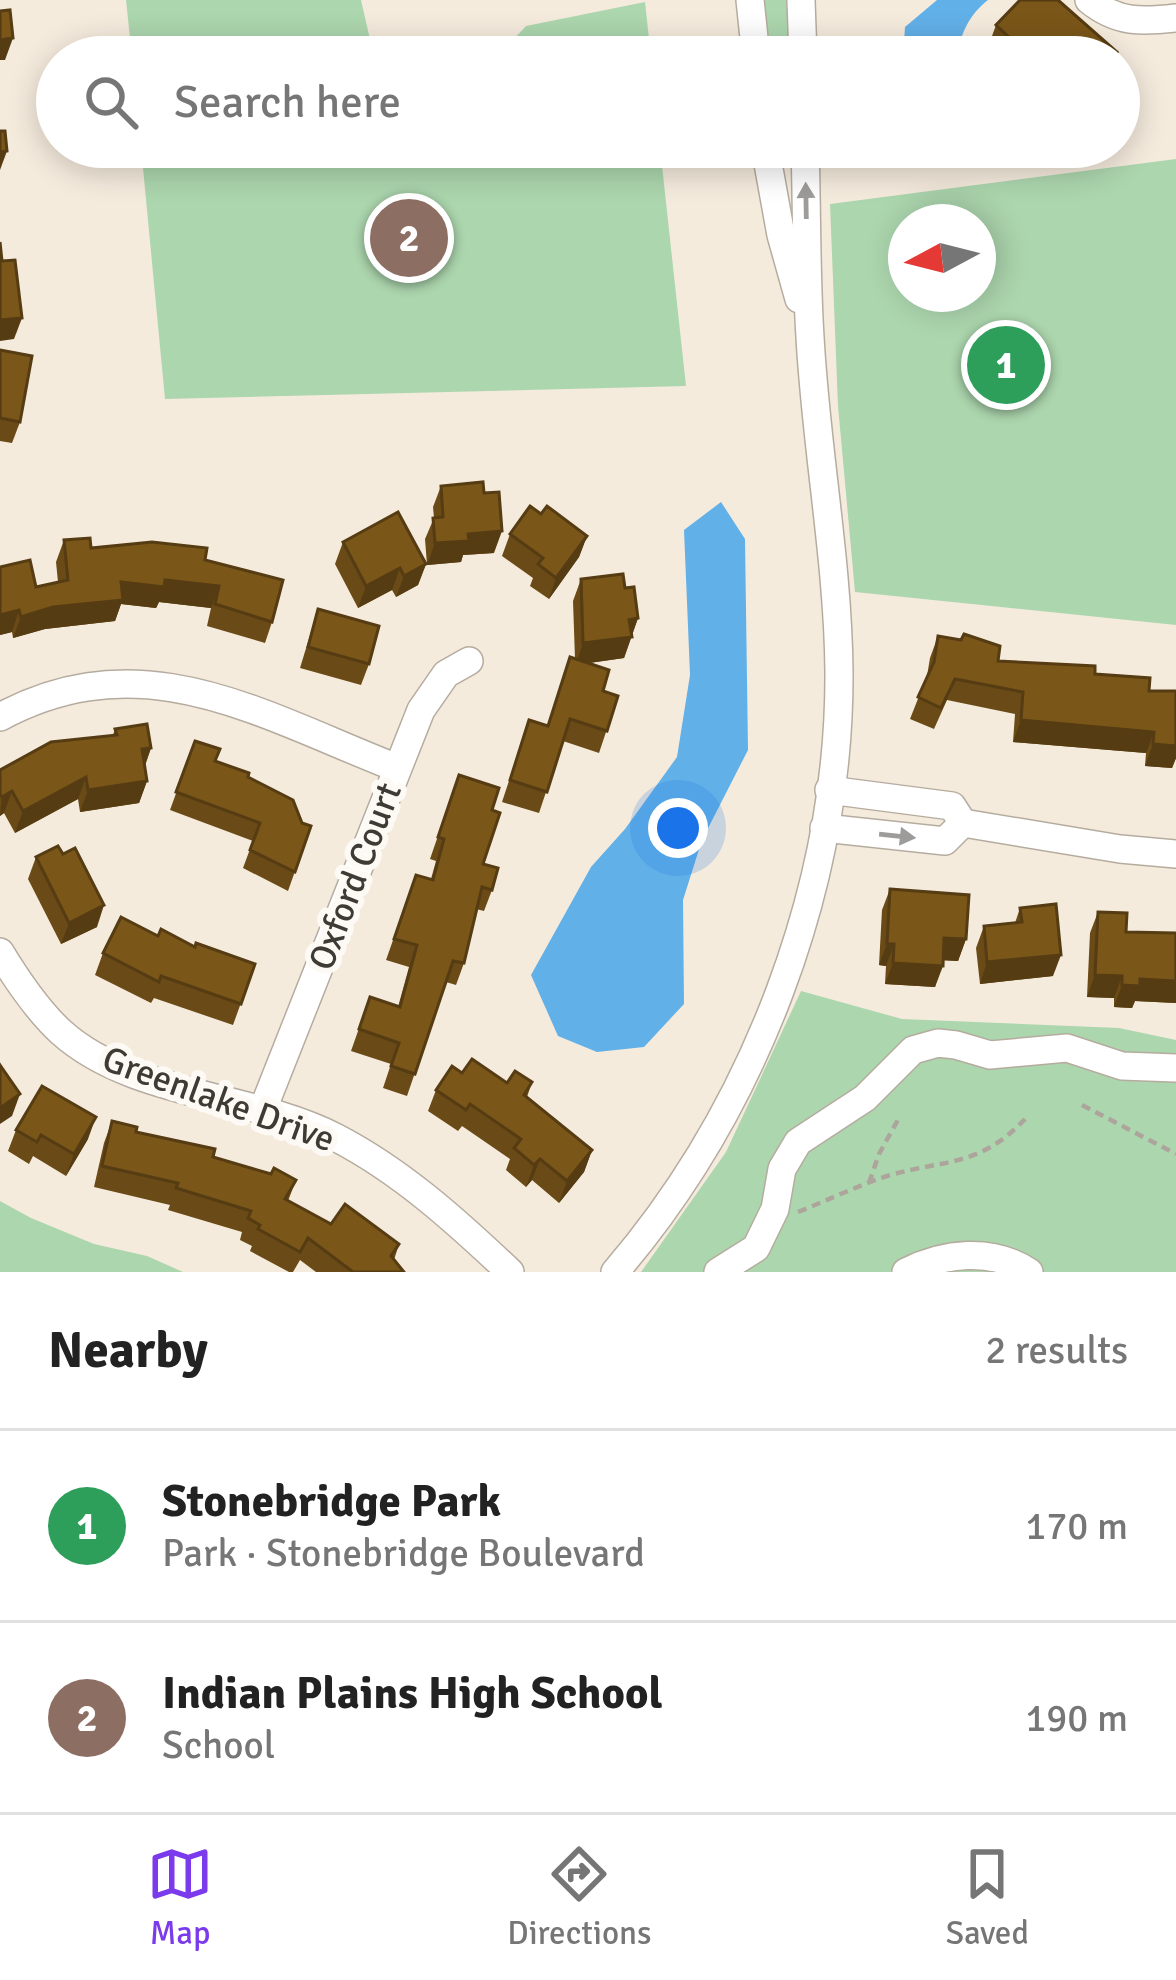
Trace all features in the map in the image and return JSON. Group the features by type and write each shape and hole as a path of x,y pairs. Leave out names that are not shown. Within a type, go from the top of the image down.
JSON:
{"street":[{"path":"750,0 754,36"},
{"path":"802,0 803,36"},
{"path":"1089,0 1106,14 1128,21 1176,17"},
{"path":"769,168 781,235 810,338"},
{"path":"615,1272 710,1136 758,1042 802,927 824,828 837,715 837,614 810,338 806,168"},
{"name":"Oxford Court","path":"263,1108 397,768 434,688 446,674 469,662"},
{"path":"0,717 66,689 148,682 215,697 397,768"},
{"path":"829,790 952,806 963,823 1176,854"},
{"path":"824,828 945,842 963,823"},
{"name":"Greenlake Drive","path":"0,952 62,1033 100,1057 150,1079 263,1108 333,1136 393,1172 510,1272"},
{"path":"718,1272 755,1248 767,1229 782,1169 798,1142 865,1098 925,1045 956,1045 990,1055 1067,1048 1122,1066 1176,1068"},
{"path":"906,1272 931,1260 966,1256 1004,1259 1028,1272"}],"path":[{"path":"1082,1105 1176,1154"},
{"path":"869,1183 899,1118"},
{"path":"767,1229 891,1175 946,1166 982,1153 1025,1119"}],"green space":[{"path":"126,0 361,0 369,36 130,36"},
{"path":"764,0 786,0 790,36 768,36"},
{"path":"645,2 649,36 517,36 526,26"},
{"path":"1176,159 1176,625 855,592 838,406 830,204 1107,168 1140,168 1140,164"},
{"path":"143,168 662,168 686,386 165,399"},
{"path":"801,991 902,1019 1119,1028 1176,1040 1176,1272 641,1272 726,1152"},
{"path":"0,1201 94,1244 147,1256 183,1272 0,1272"}],"water":[{"path":"937,0 988,0 963,36 904,36 905,27"},
{"path":"721,502 745,539 748,750 702,840 683,900 684,1004 644,1047 597,1052 558,1036 531,975 591,867 677,757 690,675 684,530"}],"building":[{"path":"1020,0 1058,0 1099,36 1008,36 996,25"},
{"path":"10,10 13,38 0,40 0,11"},
{"path":"0,131 5,131 7,151 0,152"},
{"path":"0,242 2,261 15,260 22,318 0,320"},
{"path":"0,350 32,356 20,422 0,418"},
{"path":"483,482 484,493 499,492 502,531 468,534 469,541 435,543 433,518 443,517 441,486"},
{"path":"530,506 541,514 547,506 587,536 556,578 538,564 543,558 510,534"},
{"path":"398,512 426,564 404,576 400,568 366,586 343,542"},
{"path":"90,538 91,548 152,542 207,548 205,560 283,580 272,622 215,604 219,586 165,580 164,587 121,582 123,600 53,607 21,617 19,610 0,615 0,567 30,560 36,587 68,580 64,540"},
{"path":"623,574 625,588 634,587 638,618 629,620 632,637 583,643 581,579"},
{"path":"318,609 379,626 369,664 308,647"},
{"path":"964,634 1000,646 998,661 1095,666 1095,674 1150,678 1149,691 1176,691 1176,746 1153,744 1154,732 1021,720 1023,692 955,679 941,708 918,697 934,662 938,636 961,640"},
{"path":"570,657 609,670 603,691 618,696 607,731 570,719 547,792 510,780 529,720 548,726"},
{"path":"147,724 151,748 142,749 147,781 88,790 86,777 23,811 12,791 0,794 0,770 51,742 117,735 115,729"},
{"path":"195,741 220,749 215,761 249,773 248,777 293,800 302,823 311,826 295,872 250,850 260,823 176,792"},
{"path":"459,775 499,788 492,810 500,813 483,864 498,868 492,890 482,887 464,963 453,961 415,1074 391,1066 399,1043 359,1029 370,997 400,1007 417,945 394,939 416,875 433,880 444,839 438,837"},
{"path":"58,846 63,854 75,848 104,905 69,923 36,857"},
{"path":"890,889 969,895 966,939 944,938 943,966 893,963 894,944 887,944"},
{"path":"1056,904 1061,955 987,962 984,926 1022,922 1020,908"},
{"path":"1098,912 1127,913 1126,932 1176,933 1176,981 1140,979 1140,986 1122,985 1122,976 1095,975"},
{"path":"121,917 158,936 161,929 195,947 196,943 255,964 241,1004 161,976 159,982 103,953"},
{"path":"472,1059 507,1083 515,1071 532,1082 524,1095 592,1150 567,1181 540,1159 534,1165 514,1148 521,1139 470,1104 466,1110 436,1090 452,1066 462,1073"},
{"path":"0,1065 20,1094 0,1108"},
{"path":"42,1086 96,1117 74,1154 41,1135 37,1142 16,1130"},
{"path":"112,1121 137,1127 136,1132 215,1149 213,1157 271,1174 274,1168 296,1180 285,1199 331,1224 345,1204 399,1244 391,1256 404,1272 353,1272 308,1238 300,1252 258,1229 260,1225 248,1218 251,1211 176,1188 178,1183 102,1166"}],"place":[{"name":"Indian Plains High School","path":"409,238"},
{"name":"Stonebridge Park","path":"1006,365"}]}
